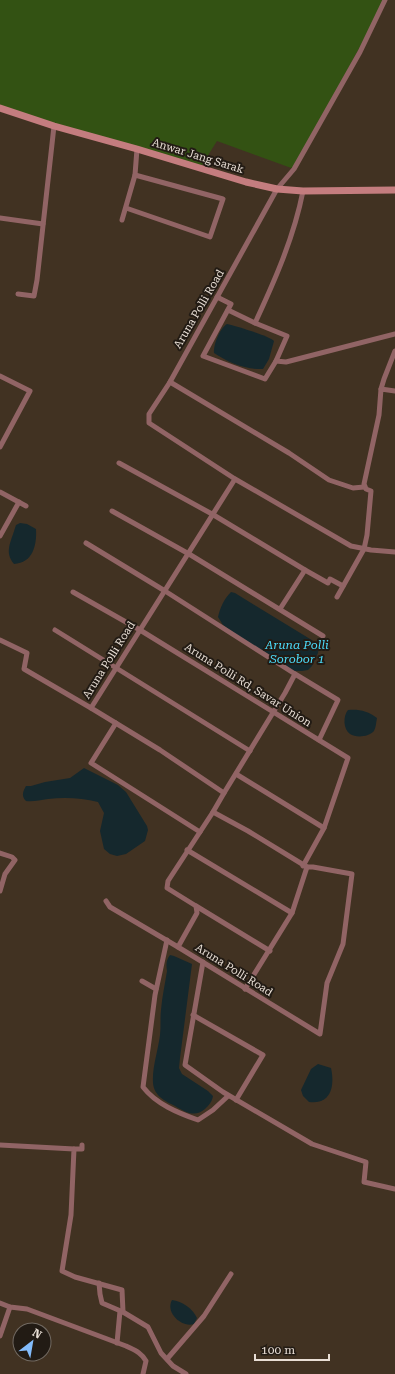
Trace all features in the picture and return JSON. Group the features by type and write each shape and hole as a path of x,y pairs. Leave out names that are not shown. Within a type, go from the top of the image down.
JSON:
{"main road":[{"name":"Anwar Jang Sarak","path":"0,108 54,126 246,182 277,189 303,191 395,190"}],"street":[{"name":"Aruna Polli Road","path":"224,793 160,750 91,708 235,479 149,423 149,414 170,382 277,189 294,169 360,52 385,0"},
{"path":"18,294 34,296 54,126"},
{"path":"122,220 135,175 137,149"},
{"path":"126,208 210,237 223,199 135,175"},
{"path":"255,323 275,279 298,215 303,191"},
{"path":"0,218 43,224"},
{"path":"218,297 231,304 203,356 265,379 276,361 287,336 228,310"},
{"path":"276,361 286,362 395,334"},
{"path":"364,487 379,415 381,389 395,351"},
{"path":"0,376 30,391 0,447"},
{"path":"170,382 289,453 329,480 354,488 364,487 371,490 367,534 364,549 337,597"},
{"path":"381,389 395,391"},
{"path":"119,463 212,514 328,583 330,579 343,586"},
{"path":"235,479 351,546 364,549 395,552"},
{"path":"0,492 26,506"},
{"path":"0,536 19,502"},
{"path":"112,511 189,554 323,636"},
{"path":"86,543 338,700 319,740"},
{"path":"280,609 305,570"},
{"name":"Aruna Polli Rd, Savar Union","path":"73,592 140,630 348,758 324,828"},
{"path":"54,630 250,751"},
{"path":"0,640 27,653 24,669 91,708"},
{"path":"270,951 167,888 168,881 213,812 295,674"},
{"path":"116,723 91,763 200,832"},
{"path":"236,774 324,828 305,867 292,913 270,951 245,989"},
{"path":"213,812 248,831 305,867"},
{"path":"187,850 292,913"},
{"path":"0,853 12,857 15,860 5,874 0,891"},
{"name":"Aruna Polli Road","path":"196,906 197,913 178,947 320,1034 327,983 343,944 352,874 305,867"},
{"path":"106,901 110,907 178,947"},
{"path":"166,940 156,990 143,1087 150,1096 183,1115 198,1120 213,1110 228,1096"},
{"path":"203,962 185,1065 228,1096 312,1144 366,1162 364,1182 395,1189"},
{"path":"142,981 156,990"},
{"path":"193,1016 263,1055 236,1100"},
{"path":"0,1145 74,1149 82,1149 82,1145"},
{"path":"74,1149 71,1215 62,1271 122,1290 121,1312 116,1342"},
{"path":"167,1359 204,1316 231,1274"},
{"path":"99,1283 102,1303 148,1328 161,1353 173,1366 186,1374"},
{"path":"0,1303 10,1307 27,1308 132,1349 142,1355 146,1361 143,1374"},
{"path":"0,1336 10,1307"}],"green space":[{"path":"0,0 385,0 294,169 217,141 200,168 0,107"}],"water":[{"path":"227,324 259,334 274,341 269,359 263,369 237,365 214,353 218,337 224,326"},
{"path":"20,523 27,524 36,529 36,541 30,557 20,563 14,564 9,555 9,547 16,525"},
{"name":"Aruna Polli Sorobor 1","path":"231,592 315,642 319,646 318,653 312,666 308,670 294,671 223,625 218,617 226,598"},
{"path":"348,710 363,711 377,718 374,731 369,735 362,736 350,734 346,729 344,722"},
{"path":"84,768 118,785 126,792 147,826 148,830 145,841 126,854 117,856 110,854 104,849 100,831 104,813 98,802 67,798 26,801 23,797 23,792 26,786 70,778"},
{"path":"170,955 192,964 179,1068 182,1074 213,1096 211,1102 205,1109 194,1114 186,1112 164,1100 155,1091 153,1083 154,1065 160,1035 162,1000 167,971 166,967"},
{"path":"318,1064 331,1068 332,1087 327,1097 316,1102 309,1102 303,1096 301,1090 311,1069"},
{"path":"172,1300 183,1304 193,1312 197,1318 194,1324 184,1324 172,1314 170,1305"}]}
